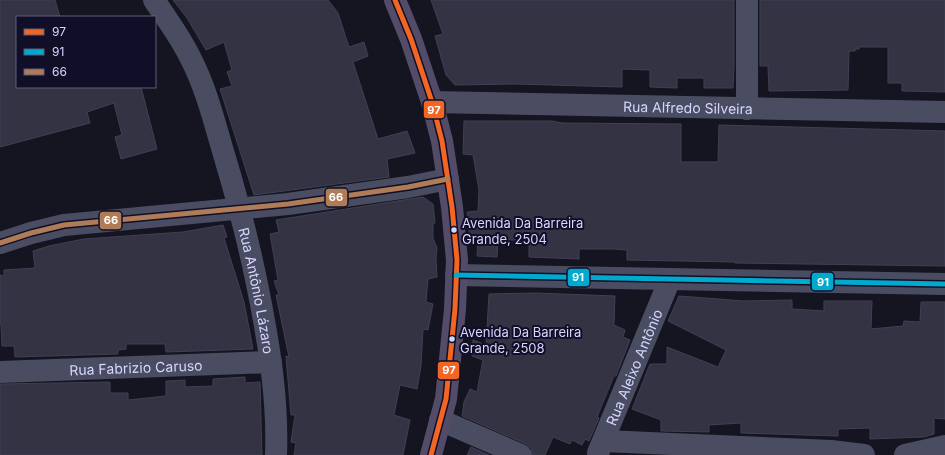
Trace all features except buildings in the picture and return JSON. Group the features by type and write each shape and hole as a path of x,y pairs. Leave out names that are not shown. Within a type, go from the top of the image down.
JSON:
{"main road":[{"path":"395,0 411,39 432,102 442,141 452,207 457,260 455,309 446,399 431,455"}],"street":[{"name":"Rua Antônio Lázaro","path":"154,0 177,33 191,59 206,94 240,209 253,263 268,341 274,388 277,437 276,455"},
{"path":"747,0 747,109"},
{"name":"Rua Alfredo Silveira","path":"432,102 945,112"},
{"path":"0,243 31,233 64,225 105,220 158,217 240,209 325,199 408,187 448,179"},
{"path":"456,275 945,284"},
{"name":"Rua Aleixo Antônio","path":"600,448 670,279"},
{"name":"Rua Fabrizio Caruso","path":"0,372 271,362"},
{"path":"440,420 521,455"},
{"path":"905,455 945,446"},
{"path":"600,448 831,451 864,455"}],"transit line":[{"name":"97","path":"395,0 411,39 432,102 442,141 452,207 457,260 455,309 446,399 431,455"},
{"name":"66","path":"0,243 31,233 64,225 288,204 408,187 448,179"},
{"name":"91","path":"456,275 945,284"}],"place":[{"name":"Avenida Da Barreira Grande, 2504","path":"454,230"},
{"name":"Avenida Da Barreira Grande, 2508","path":"452,339"}]}
